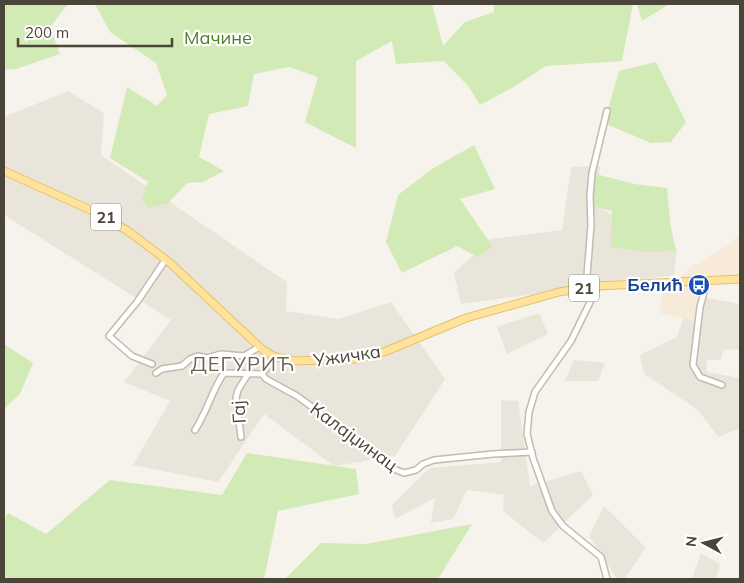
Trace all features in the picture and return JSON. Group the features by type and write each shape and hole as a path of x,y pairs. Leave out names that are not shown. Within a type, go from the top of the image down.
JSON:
{"main road":[{"name":"Ужичка","path":"4,171 106,217 134,234 166,259 260,347 275,357 289,361 307,362 368,357 390,350 466,318 552,294 598,286 740,279"}],"street":[{"path":"586,288 591,225 590,196 592,172 607,111"},
{"path":"152,364 132,356 109,336 137,302 166,259"},
{"path":"707,281 700,307 693,365 700,377 722,385"},
{"path":"598,286 571,341 535,392 529,412 527,434 552,511 563,526 600,557 607,579"},
{"path":"156,373 162,369 182,366 190,359 198,356 207,358 221,354 244,356 260,347"},
{"path":"262,374 275,357"},
{"path":"195,430 204,416 224,373 248,374"},
{"name":"Гај","path":"241,437 236,398 238,390 248,374 262,374"},
{"name":"Калајџинац","path":"262,374 266,379 297,396 352,436 389,467 404,473 416,470 423,464 434,460 532,452"}],"shaded area":[{"path":"68,91 104,113 101,155 287,282 286,311 339,319 391,302 445,379 395,456 334,466 264,414 218,482 133,465 170,401 124,382 171,320 4,215 4,117"},
{"path":"600,166 596,207 613,215 615,245 677,249 674,275 461,304 454,273 490,239 562,230 571,167"},
{"path":"740,236 740,279 707,281 698,322 660,313 663,283 674,282 691,267 729,245"},
{"path":"691,295 740,304 740,349 723,350 721,360 706,360 707,372 740,378 740,428 718,437 698,410 644,374 640,355 677,337"},
{"path":"539,313 548,334 507,354 497,327"},
{"path":"574,360 605,363 598,381 565,381"},
{"path":"501,400 518,401 530,486 581,471 593,495 543,543 503,511 504,495 467,490 453,519 431,523 435,498 395,519 392,505 430,468 501,462"},
{"path":"604,506 646,548 624,579 617,579 589,536"},
{"path":"701,553 720,564 716,579 692,579"}],"green space":[{"path":"4,4 68,4 50,27 60,54 16,69 4,70"},
{"name":"Мачине","path":"95,4 432,4 443,46 465,22 494,12 494,4 633,4 622,61 546,66 480,105 469,87 444,61 396,64 392,41 356,61 356,148 305,122 318,77 289,67 254,74 248,106 209,114 199,157 224,171 203,182 187,183 168,203 149,208 142,199 148,182 110,158 127,87 157,106 167,95 156,63 110,32"},
{"path":"637,4 669,4 642,21"},
{"path":"656,62 686,122 671,142 651,143 604,123 619,71"},
{"path":"474,145 495,189 460,199 492,246 478,257 457,246 402,273 386,242 398,195 432,169"},
{"path":"592,173 634,184 667,188 670,222 676,251 642,252 611,247 612,211 590,206"},
{"path":"4,344 33,363 20,394 4,409"},
{"path":"247,453 356,469 359,494 278,511 264,579 4,579 4,519 8,513 46,534 110,480 222,495"},
{"path":"472,524 438,579 285,579 321,543 366,544"}],"place":[{"name":"Белић","path":"699,285"}],"district":[{"name":"ДЕГУРИЋ","path":"243,364"}]}
